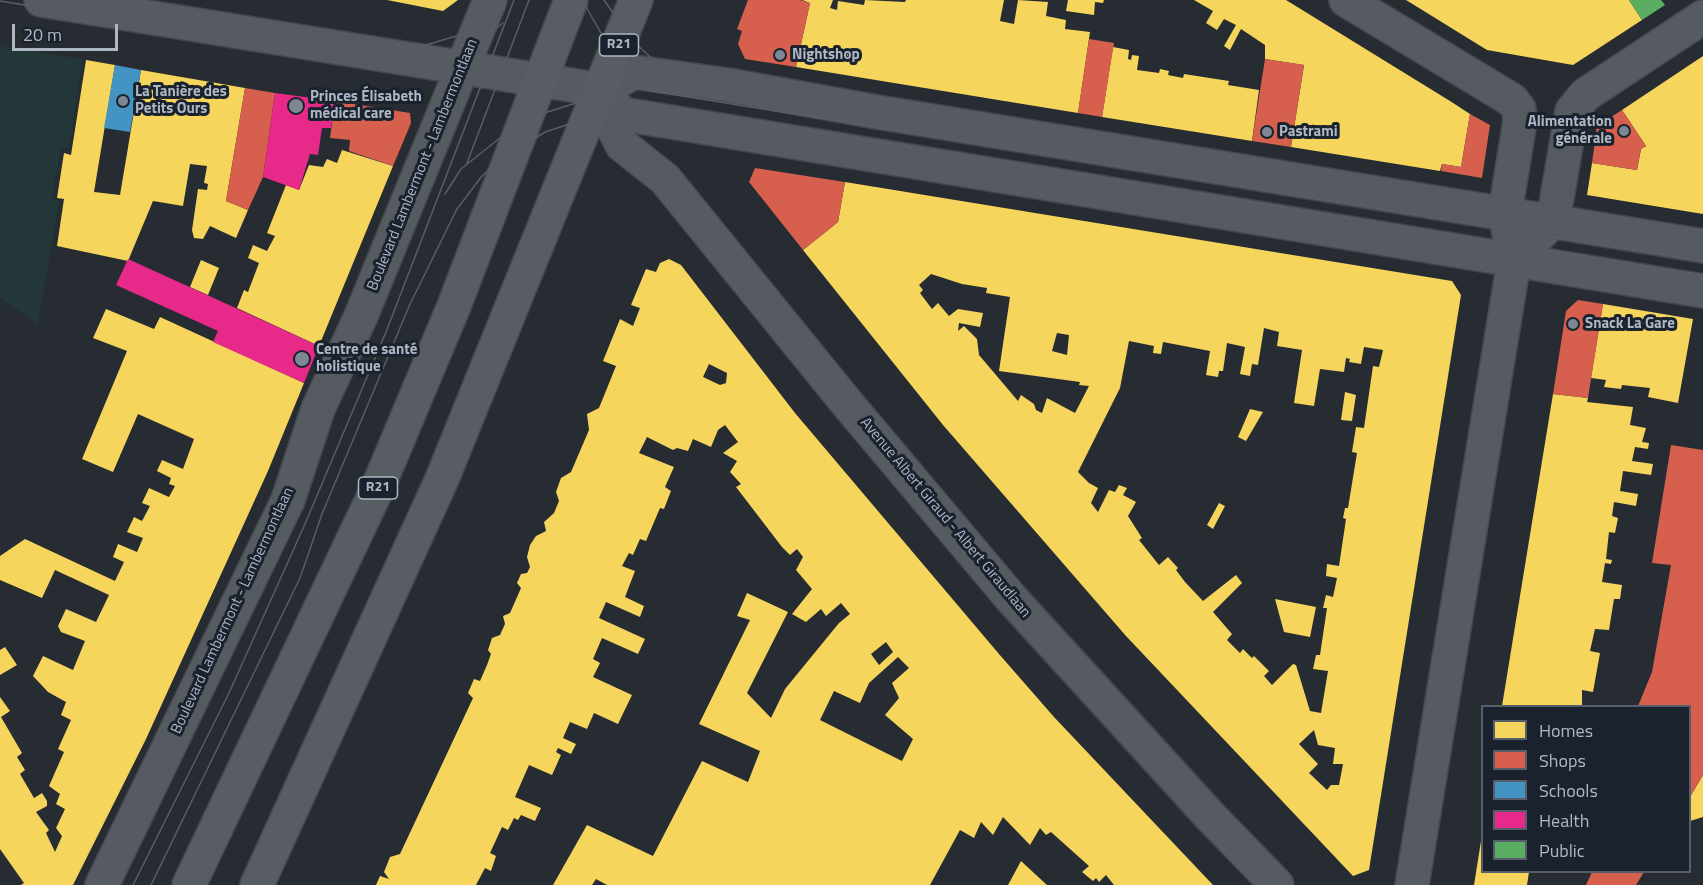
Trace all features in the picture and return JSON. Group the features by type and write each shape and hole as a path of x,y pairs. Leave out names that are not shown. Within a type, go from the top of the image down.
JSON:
{"main road":[{"name":"R21","path":"189,885 378,487 454,306 572,0"},
{"name":"R21","path":"258,885 442,479 602,90 636,0"}],"street":[{"path":"41,0 602,90 634,72 1703,246"},
{"name":"Boulevard Lambermont - Lambermontlaan","path":"102,885 288,500 318,409 361,316 464,69 490,0"},
{"path":"1347,0 1512,100 1519,109 1520,121 1505,213 1514,261 1412,885"},
{"path":"1514,261 1553,221 1572,111 1585,95 1703,17"},
{"path":"602,90 622,114 1703,291"},
{"name":"Avenue Albert Giraud - Albert Giraudlaan","path":"602,90 610,120 622,145 665,179 846,402 1011,598 1276,885"},
{"path":"572,164 586,151 609,145 622,145"}],"shaded area":[{"path":"0,46 83,59 69,148 61,149 52,197 59,202 38,324 0,298"}],"building: Homes":[{"path":"387,0 458,0 443,11"},
{"path":"802,0 833,0 830,8 837,10 838,1 864,5 865,0 905,2 906,0 1004,0 1000,21 1014,24 1018,0 1048,2 1046,16 1066,20 1065,29 1090,32 1078,113 796,67 810,3"},
{"path":"1068,0 1104,0 1103,3 1095,2 1094,15 1066,11"},
{"path":"1194,0 1286,0 1450,101 1470,114 1461,167 1442,164 1440,171 1291,147 1304,65 1265,59 1265,45 1241,29 1230,50 1224,46 1236,25 1224,19 1217,30 1206,23 1213,11"},
{"path":"1406,0 1629,0 1642,20 1573,65 1487,50"},
{"path":"1113,47 1129,50 1128,59 1131,60 1132,55 1139,56 1137,70 1159,73 1160,69 1169,71 1168,75 1183,78 1184,74 1229,81 1228,85 1259,90 1252,141 1102,117"},
{"path":"1703,56 1703,214 1587,195 1592,163 1637,170 1641,149 1646,146 1622,110"},
{"path":"86,60 115,65 94,192 120,195 141,70 245,88 226,201 248,210 236,238 210,226 203,239 194,238 192,230 198,189 207,190 208,184 204,183 207,166 190,164 183,206 153,201 128,261 57,246 64,199 57,198 64,153 71,155"},
{"path":"342,150 393,166 319,346 237,308 244,290 248,292 259,263 248,258 253,245 267,251 275,236 267,233 286,185 299,190 309,165 323,167 327,159 337,163"},
{"path":"845,182 1452,281 1461,295 1369,870 1353,876 1126,636 943,425 803,250 838,222","holes":["931,274 962,284 987,288 986,293 1010,297 999,371 1080,382 1079,385 1089,386 1075,413 1047,398 1042,413 1021,395 1018,401 979,355 977,339 964,326 958,331 959,323 980,327 983,313 958,309 949,316 938,303 932,309 920,293 923,290 919,285","1264,328 1279,332 1277,346 1302,350 1294,403 1314,406 1320,369 1344,372 1346,358 1350,359 1349,362 1361,364 1364,347 1383,350 1379,367 1373,366 1364,428 1356,427 1352,452 1357,453 1348,508 1345,508 1343,518 1346,519 1339,566 1327,564 1326,576 1337,578 1333,597 1326,595 1323,608 1327,608 1320,655 1316,655 1313,669 1328,671 1321,713 1310,711 1296,665 1293,664 1272,685 1264,676 1269,671 1254,656 1252,658 1243,649 1240,653 1227,640 1232,634 1213,612 1242,583 1236,575 1203,601 1185,582 1176,570 1178,568 1168,557 1159,565 1139,540 1142,538 1128,516 1136,502 1123,495 1127,488 1119,485 1115,492 1109,490 1098,512 1091,503 1098,488 1078,472 1120,388 1129,341 1154,346 1153,353 1161,354 1163,342 1210,351 1206,375 1218,377 1219,371 1223,371 1227,343 1245,347 1240,374 1250,376 1252,364 1258,365","1057,333 1069,335 1067,355 1052,351","1314,730 1318,745 1335,748 1333,764 1343,764 1339,785 1331,785 1327,790 1309,773 1318,764 1299,744"]},
{"path":"669,259 681,265 795,413 999,654 1054,717 1213,885 1114,885 1106,875 1099,882 1096,878 1093,881 1082,872 1089,866 1051,832 1046,835 1040,828 1030,845 1003,817 993,835 981,822 974,838 960,830 930,885 607,885 596,879 592,885 553,885 587,825 653,856 702,761 748,782 760,751 699,724 750,620 737,616 747,593 788,612 747,693 771,718 785,689 839,623 850,614 841,603 826,616 821,609 806,622 792,614 812,589 796,570 803,557 797,549 790,555 782,547 736,487 741,484 730,472 737,461 723,453 738,442 725,425 718,430 711,447 693,439 688,451 677,448 673,450 647,437 639,453 674,467 665,487 671,491 664,509 660,508 646,541 640,539 633,555 629,553 622,566 635,571 625,597 644,606 640,617 606,602 599,618 645,639 638,654 602,638 593,659 600,663 593,677 632,695 618,724 594,713 587,729 570,722 563,738 576,744 571,754 558,748 556,752 561,755 552,775 529,765 515,797 541,808 535,821 521,815 518,820 514,818 508,830 502,827 490,853 496,856 491,871 485,868 476,885 376,885 380,876 389,879 384,872 390,857 400,854 473,698 468,693 474,679 480,681 487,665 491,654 488,650 492,638 500,635 505,624 503,616 510,613 521,588 517,583 521,574 527,573 530,567 527,557 530,545 536,536 546,531 544,522 554,513 559,501 556,492 561,478 571,472 589,430 587,414 599,408 616,366 603,361 620,319 633,326 640,308 631,305 646,269 656,272 660,263","holes":["709,364 727,373 726,383 720,385 703,377","886,642 893,652 879,665 871,654","898,657 909,668 892,683 899,698 885,715 913,739 902,761 820,720 834,691 860,703 869,683"]},
{"path":"201,260 219,268 208,295 190,287"},
{"path":"1603,304 1693,319 1678,403 1648,397 1650,388 1622,385 1621,389 1604,387 1606,380 1591,378"},
{"path":"106,309 154,329 160,317 304,383 268,471 146,739 73,885 21,885 24,883 0,849 0,697 10,711 1,717 22,753 17,757 25,770 20,774 34,798 42,793 47,801 47,806 36,812 49,830 46,833 55,852 62,836 56,828 65,809 56,804 60,794 49,786 64,752 58,749 71,720 61,715 66,702 48,692 33,676 43,656 73,670 85,641 61,632 58,626 66,609 96,622 109,595 55,570 42,598 0,580 0,556 25,539 115,581 124,562 113,557 118,544 137,552 143,538 127,532 134,517 142,521 150,506 142,503 149,488 169,497 175,486 169,484 171,478 157,471 162,460 183,469 194,439 138,414 113,472 82,459 127,351 93,338"},
{"path":"1345,392 1356,395 1352,421 1341,420"},
{"path":"1553,394 1588,398 1587,402 1633,407 1630,425 1646,428 1642,442 1649,443 1648,449 1635,447 1632,461 1653,464 1651,475 1623,471 1620,491 1638,494 1636,506 1614,502 1612,516 1618,518 1615,533 1609,532 1606,559 1612,560 1611,564 1605,563 1602,582 1622,585 1620,599 1614,599 1609,630 1595,629 1590,651 1600,653 1593,692 1582,690 1582,705 1502,705"},
{"path":"1250,409 1263,412 1246,441 1238,437"},
{"path":"1219,503 1225,506 1213,529 1207,525"},
{"path":"1275,599 1316,607 1310,637 1284,632"},
{"path":"5,647 17,665 0,675 0,650"},
{"path":"1703,775 1703,817 1691,821 1691,795"},
{"path":"1481,841 1481,873 1529,873 1527,885 1474,885"},
{"path":"1021,861 1047,885 1008,885"}],"building: Shops":[{"path":"748,0 800,0 810,3 796,67 745,59 738,44 742,31 737,29"},
{"path":"1089,39 1114,43 1102,117 1078,113"},
{"path":"1265,59 1304,65 1291,147 1252,141"},
{"path":"245,88 275,93 263,177 248,210 226,201"},
{"path":"335,101 410,113 411,123 393,166 349,151 350,140 330,138"},
{"path":"1622,110 1646,146 1641,149 1637,170 1592,163 1597,126"},
{"path":"1470,114 1490,125 1482,178 1441,171 1442,164 1461,167"},
{"path":"755,168 845,182 838,222 803,250 749,182"},
{"path":"1578,300 1603,304 1588,398 1553,394 1566,311"},
{"path":"1671,445 1703,450 1703,775 1691,795 1691,705 1638,705 1652,672 1671,565 1652,563"},
{"path":"1592,873 1643,873 1636,885 1586,885"}],"building: Schools":[{"path":"115,65 141,70 130,132 104,128"}],"building: Health":[{"path":"275,93 335,101 331,128 322,128 318,155 310,154 299,190 263,177"},
{"path":"128,259 319,346 304,383 213,342 218,331 116,285"}],"building: Public":[{"path":"1629,0 1661,0 1665,5 1642,20"}],"tram line":[{"path":"89,0 1703,261"},
{"path":"406,46 426,45 463,34 504,0"},
{"path":"133,885 229,693 305,524 386,332 514,0"},
{"path":"467,163 529,0"},
{"path":"582,0 605,40 638,76 657,92"},
{"path":"604,0 634,42 659,65 718,97"},
{"path":"0,1 1703,275"},
{"path":"448,59 471,48 503,23"},
{"path":"445,194 461,169 510,130 541,114 592,98"},
{"path":"151,885 300,578 322,514 410,304 457,209 482,176 499,161 545,132 591,117 652,113"}],"place":[{"name":"Nightshop","path":"780,55"},
{"name":"La Tanière des Petits Ours","path":"123,101"},
{"name":"Princes Élisabeth médical care","path":"296,106"},
{"name":"Alimentation générale","path":"1624,131"},
{"name":"Pastrami","path":"1267,132"},
{"name":"Snack La Gare","path":"1573,324"},
{"name":"Centre de santé holistique","path":"302,359"}]}
